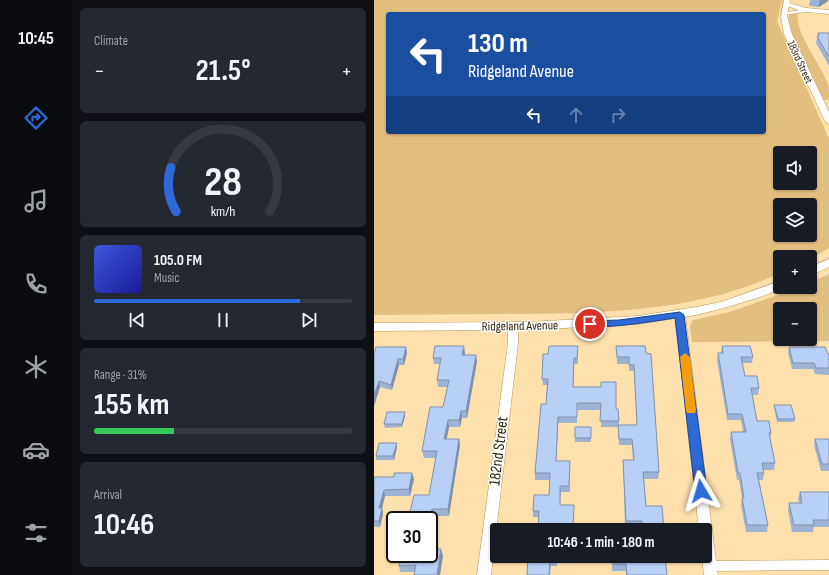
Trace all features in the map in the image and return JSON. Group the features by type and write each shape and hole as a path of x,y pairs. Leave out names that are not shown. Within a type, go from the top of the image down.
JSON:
{"street":[{"path":"786,2 806,10"},
{"name":"183rd Street","path":"786,2 784,14 786,29 829,121"},
{"path":"784,14 806,10 829,12"},
{"path":"817,268 829,262"},
{"name":"Ridgeland Avenue","path":"374,327 513,327 619,323 680,315 754,296 773,288"},
{"path":"680,315 710,570 829,565"},
{"name":"182nd Street","path":"484,575 513,327"}],"shaded area":[{"path":"374,0 782,0 777,21 829,139 829,248 817,255 817,250 773,250 773,276 749,286 718,295 654,307 588,313 374,315"},
{"path":"798,13 800,29 828,84 829,100 824,100 791,32 789,15"},
{"path":"829,274 829,341 817,341 817,302 773,302 773,341 692,342 690,326 693,320 730,312 780,294 817,294 817,280"}],"building":[{"path":"818,33 829,33 829,57 817,36 819,36"},
{"path":"435,346 464,346 462,355 476,355 466,411 461,411 459,420 448,420 444,439 459,439 448,509 410,511 414,495 429,495 437,451 422,451 430,407 443,407 449,380 437,380 441,358 433,358"},
{"path":"549,346 578,346 577,358 574,358 573,387 601,387 601,382 616,382 616,409 618,409 619,421 600,421 601,403 577,403 577,417 558,417 556,461 570,461 569,486 560,486 560,505 574,505 573,523 538,523 539,511 533,511 534,495 549,495 550,473 535,473 541,404 546,404 548,379 542,379 543,354 548,354"},
{"path":"616,346 645,346 646,353 651,354 659,472 643,472 646,506 662,506 663,523 626,521 623,460 634,460 632,439 619,439 618,425 637,425 634,365 629,365 629,357 617,357"},
{"path":"722,346 750,346 753,357 741,357 745,376 757,376 759,388 751,388 757,421 769,421 771,433 769,433 775,463 762,463 764,473 757,473 768,525 747,525 742,498 744,498 740,473 738,473 731,432 746,432 742,414 728,414 718,353 723,353"},
{"path":"376,347 406,347 403,359 398,359 391,385 379,381 374,396 374,354"},
{"path":"789,347 825,347 829,354 829,368 816,368 814,363 793,363"},
{"path":"774,405 791,405 795,419 778,419"},
{"path":"387,412 405,412 402,424 384,424"},
{"path":"575,427 591,427 591,438 575,438"},
{"path":"815,439 829,439 829,464 822,464"},
{"path":"379,443 397,443 393,456 376,456"},
{"path":"394,473 412,473 409,489 384,490 379,508 382,508 379,521 374,521 374,477 394,477"},
{"path":"800,492 829,492 829,520 813,520 814,525 794,525 789,503 802,503"},
{"path":"438,549 441,549 437,575 414,575 416,565 399,566 400,563 438,563"},
{"path":"528,563 550,563 549,575 527,575"},
{"path":"666,563 667,575 627,575 626,564 612,564"}],"slow traffic":[{"path":"685,357 691,410"}],"route":[{"path":"590,324 619,323 680,315 701,491"}]}
